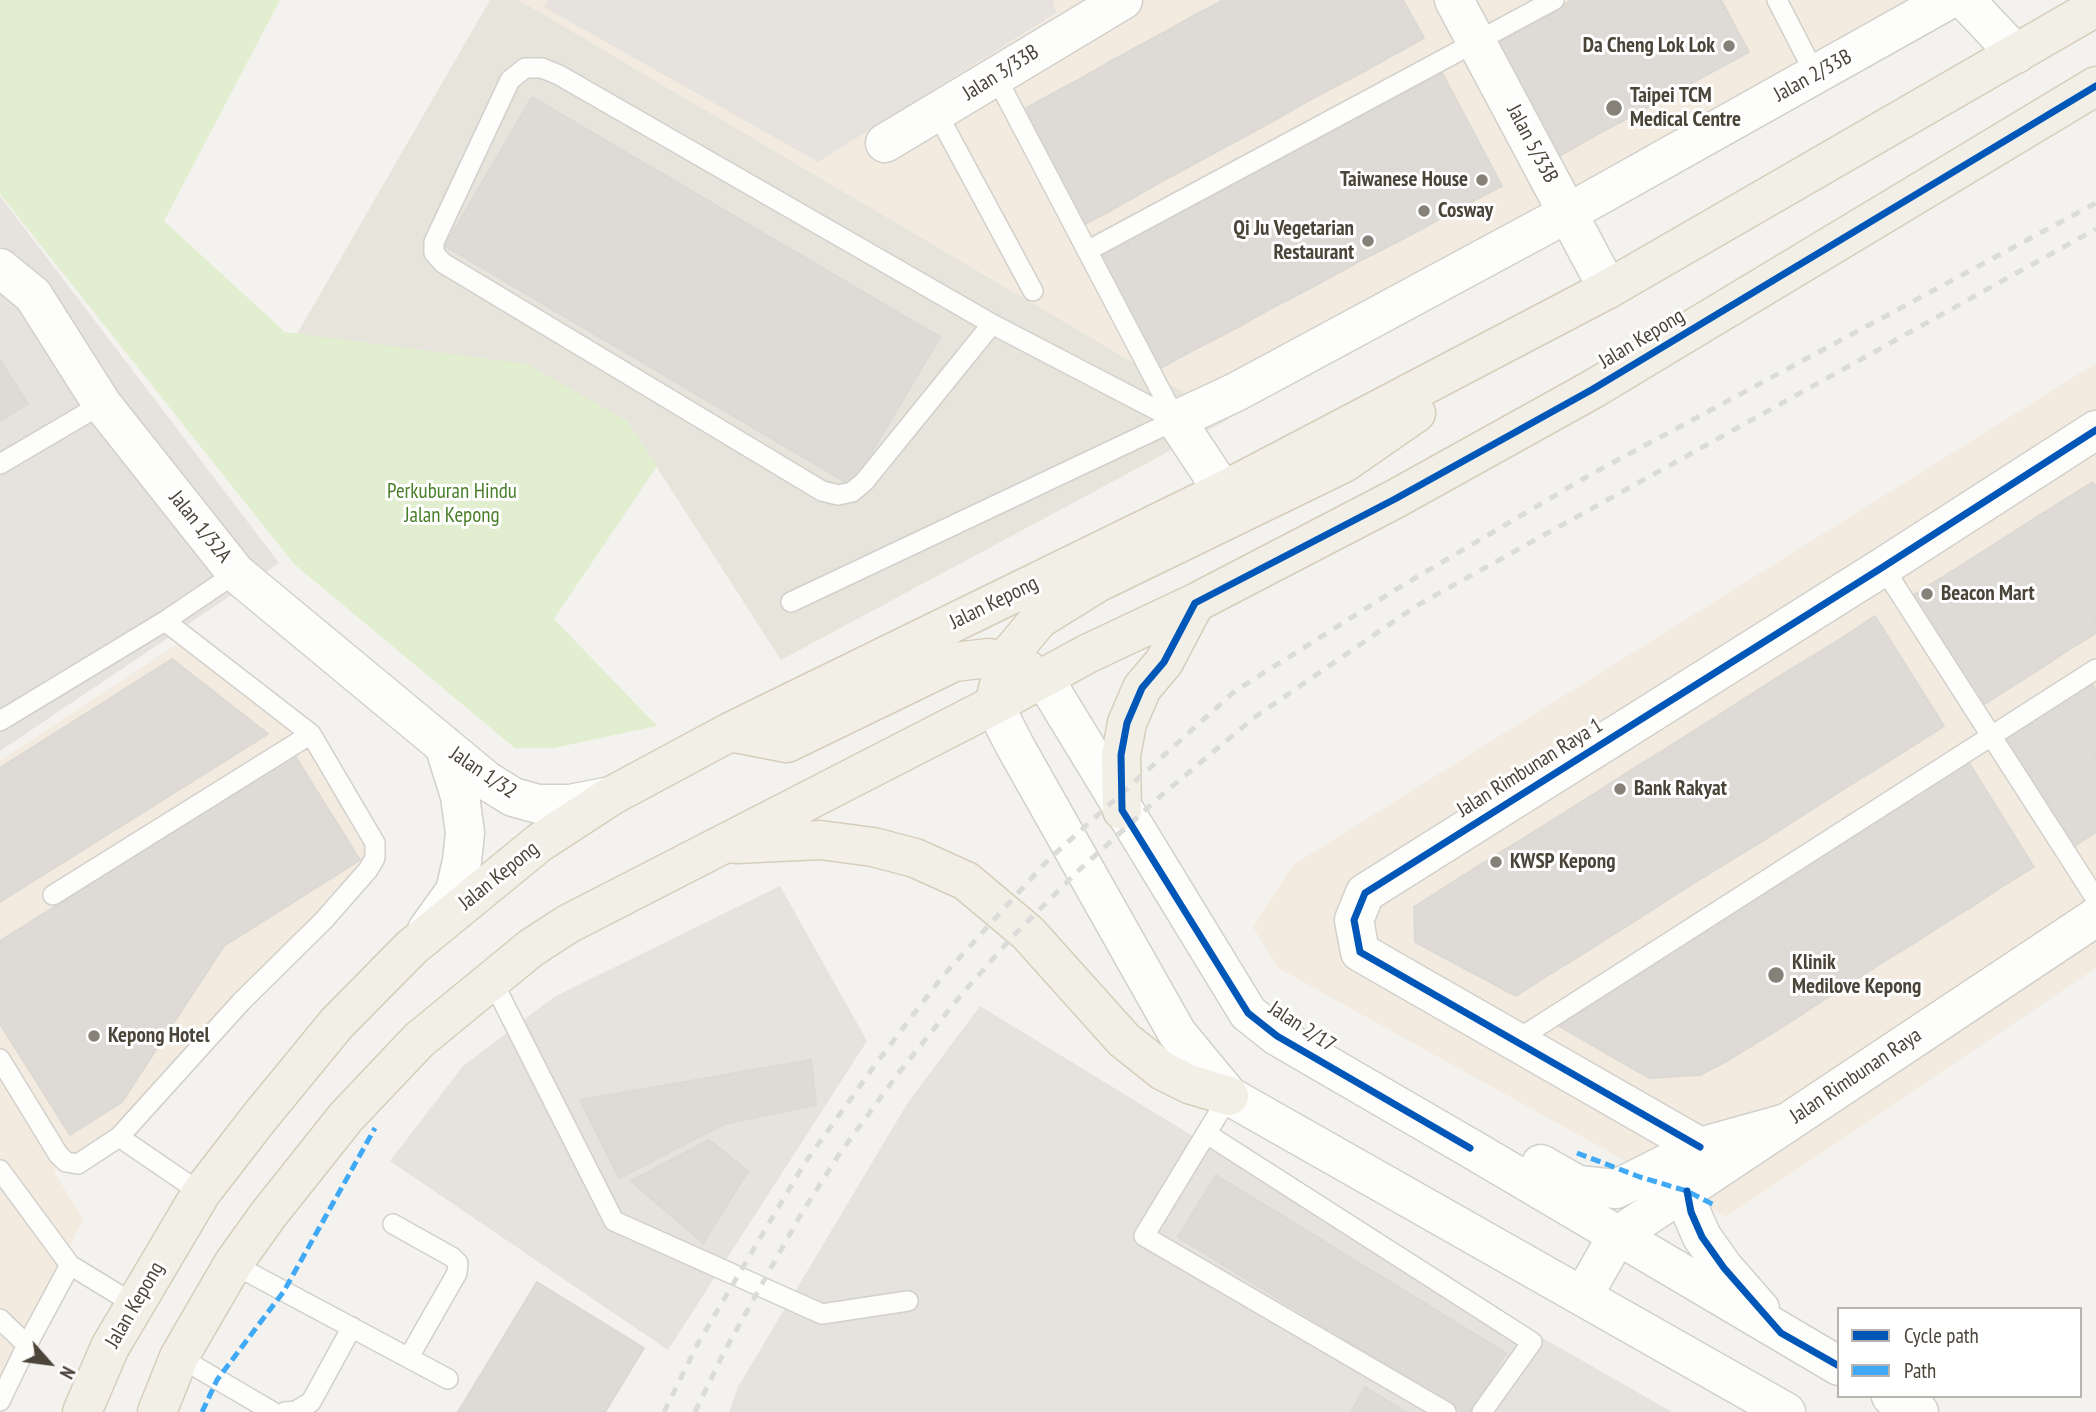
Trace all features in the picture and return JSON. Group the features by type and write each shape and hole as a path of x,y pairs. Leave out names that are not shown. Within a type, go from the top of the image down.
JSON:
{"main road":[{"name":"Jalan Kepong","path":"82,1412 110,1347 201,1193 337,1023 412,947 539,843 611,796 730,732 1223,491 1608,289 2096,6"},
{"name":"Jalan Kepong","path":"157,1412 179,1357 233,1264 345,1117 419,1040 531,948 568,924 994,705 1043,677 1195,603 1395,499 1593,389 2096,86"},
{"path":"994,705 1005,660 1039,619 1066,600 1344,463 1428,405 1458,366"},
{"path":"1122,810 1121,755 1127,723 1142,688 1164,662 1195,603"},
{"path":"730,732 787,743 954,662 989,658 1005,660 1043,677"},
{"path":"723,845 820,840 873,847 915,858 966,881 1028,933 1124,1040 1163,1072 1189,1084 1229,1096"}],"street":[{"name":"Jalan 5/33B","path":"1454,0 1608,289"},
{"name":"Jalan 2/33B","path":"1176,420 1236,392 1568,213 1948,0"},
{"path":"1965,0 2016,54"},
{"name":"Jalan 3/33B","path":"885,143 1119,1"},
{"name":"Jalan 1/32A","path":"0,268 33,295 102,404 236,573 444,745"},
{"path":"1176,420 1223,491"},
{"name":"Jalan Rimbunan Raya 1","path":"1700,1147 1360,952 1354,920 1365,893 1884,567 2096,430"},
{"name":"Jalan 2/17","path":"1043,677 1248,1013 1277,1037 1837,1365"},
{"path":"994,705 1177,1033 1229,1096 1786,1412"},
{"name":"Jalan 1/32","path":"444,745 487,781 513,797 538,804 570,804 611,796"},
{"name":"Jalan 1/32","path":"412,947 436,920 455,891 462,861 465,833 460,796 444,745"},
{"name":"Jalan Rimbunan Raya","path":"1617,1236 2096,917"},
{"path":"1470,1148 1513,1148 1578,1185 1616,1189 1700,1147 1786,1123"},
{"path":"1687,1191 1691,1212 1702,1237 1724,1268 1781,1333"},
{"path":"1583,1296 1617,1236"},
{"path":"1894,1398 1919,1412"}],"lane":[{"path":"1087,251 1554,0"},
{"path":"1777,0 1815,74"},
{"path":"992,324 864,482 852,492 838,495 822,491 443,263 434,253 433,242 510,80 525,68 542,68 559,75 992,324 1176,420"},
{"path":"996,77 1176,420"},
{"path":"937,113 1033,291"},
{"path":"0,464 102,404"},
{"path":"791,602 1176,420"},
{"path":"1884,567 2096,899"},
{"path":"0,721 165,621 236,573"},
{"path":"0,1059 58,1154 66,1162 79,1164 119,1137 241,1002 324,920 368,870 375,858 375,843 311,734 165,621"},
{"path":"1515,1041 2096,669"},
{"path":"53,895 311,734"},
{"path":"492,979 614,1221 822,1314 908,1301"},
{"path":"1229,1096 1144,1236 1446,1412"},
{"path":"1208,1134 1532,1342 1482,1412"},
{"path":"119,1137 201,1193"},
{"path":"0,1170 70,1265 134,1304"},
{"path":"393,1224 458,1263 457,1273 409,1357"},
{"path":"233,1264 448,1379"},
{"path":"0,1401 70,1265"},
{"path":"0,1319 27,1345"},
{"path":"285,1412 296,1411 311,1402 352,1327"},
{"path":"179,1357 273,1412"}],"shaded area":[{"path":"490,0 519,0 1229,419 781,660 627,421 297,334"},
{"path":"519,0 1910,0 1948,22 1229,419"},
{"path":"548,0 1053,0 1056,13 818,162 544,7"},
{"path":"0,196 279,563 0,751"},
{"path":"2096,363 2096,968 1726,1217 1278,968 1253,927 1293,865"},
{"path":"179,643 309,745 366,845 367,857 361,867 111,1132 53,1170 83,1219 0,1386 0,761"},
{"path":"780,886 867,1041 668,1350 390,1161 463,1066 554,997"},
{"path":"980,1006 1232,1160 1672,1412 729,1412 738,1387 907,1104"}],"green space":[{"name":"Perkuburan Hindu Jalan Kepong","path":"0,0 280,0 164,221 285,332 527,364 627,421 657,466 554,619 657,726 554,748 515,748 294,564 0,194"}],"building":[{"path":"1255,0 1310,100 1282,116 1220,2"},
{"path":"1255,0 1292,0 1338,85 1310,100"},
{"path":"1292,0 1329,0 1367,70 1338,85"},
{"path":"1329,0 1366,0 1395,54 1367,70"},
{"path":"1366,0 1403,0 1424,38 1395,54"},
{"path":"1575,0 1636,114 1607,129 1546,14"},
{"path":"1575,0 1612,0 1664,99 1636,114"},
{"path":"1612,0 1648,0 1692,83 1664,99"},
{"path":"1648,0 1685,0 1721,67 1692,83"},
{"path":"1685,0 1721,0 1749,52 1721,67"},
{"path":"1220,2 1282,116 1253,132 1191,17"},
{"path":"1546,14 1607,129 1579,145 1517,29"},
{"path":"1191,17 1253,132 1225,147 1163,33"},
{"path":"1517,29 1579,145 1550,161 1489,45"},
{"path":"1163,33 1225,147 1196,163 1135,48"},
{"path":"1135,48 1196,163 1168,178 1106,64"},
{"path":"1106,64 1168,178 1140,194 1078,80"},
{"path":"1440,69 1502,186 1473,201 1412,84"},
{"path":"1078,80 1140,194 1112,210 1050,95"},
{"path":"1412,84 1473,201 1445,216 1382,100"},
{"path":"1050,95 1112,210 1083,225 1021,111"},
{"path":"532,97 940,337 852,486 445,246"},
{"path":"1382,100 1445,216 1416,232 1354,115"},
{"path":"1354,115 1416,232 1387,247 1325,130"},
{"path":"1325,130 1387,247 1358,262 1296,145"},
{"path":"1296,145 1358,262 1329,278 1268,160"},
{"path":"1268,160 1329,278 1301,293 1239,176"},
{"path":"1239,176 1301,293 1272,308 1211,191"},
{"path":"1211,191 1272,308 1244,324 1182,206"},
{"path":"1182,206 1244,324 1215,339 1153,222"},
{"path":"1153,222 1215,339 1186,354 1124,237"},
{"path":"1124,237 1186,354 1157,370 1096,252"},
{"path":"0,360 28,404 0,421"},
{"path":"2093,482 2096,487 2096,556 2062,501"},
{"path":"2062,501 2096,556 2096,623 2032,520"},
{"path":"2032,520 2096,623 2096,633 2070,649 2001,540"},
{"path":"2001,540 2070,649 2040,669 1971,559"},
{"path":"1971,559 2040,669 2010,688 1941,578"},
{"path":"1941,578 2010,688 1980,707 1910,597"},
{"path":"1875,616 1944,726 1913,746 1845,636"},
{"path":"1845,636 1913,746 1883,765 1814,655"},
{"path":"1814,655 1883,765 1852,784 1783,674"},
{"path":"172,659 268,734 0,902 0,768"},
{"path":"1783,674 1852,784 1822,803 1753,693"},
{"path":"2091,682 2096,690 2096,757 2061,701"},
{"path":"1753,693 1822,803 1791,823 1722,713"},
{"path":"2061,701 2096,757 2096,824 2031,721"},
{"path":"1722,713 1791,823 1761,842 1692,732"},
{"path":"2031,721 2096,824 2096,832 2070,849 2001,740"},
{"path":"1692,732 1761,842 1730,861 1662,751"},
{"path":"1662,751 1730,861 1699,880 1631,770"},
{"path":"295,756 360,860 224,946 122,1102 70,1135 0,1024 0,941"},
{"path":"1966,758 2034,867 2003,886 1935,778"},
{"path":"1631,770 1699,880 1669,899 1600,790"},
{"path":"1935,778 2003,886 1973,906 1904,797"},
{"path":"1600,790 1669,899 1638,919 1570,809"},
{"path":"1904,797 1973,906 1942,925 1874,817"},
{"path":"1570,809 1638,919 1608,938 1540,828"},
{"path":"1874,817 1942,925 1911,945 1843,836"},
{"path":"1540,828 1608,938 1578,957 1509,847"},
{"path":"1843,836 1911,945 1880,964 1812,856"},
{"path":"1509,847 1578,957 1547,976 1478,866"},
{"path":"1812,856 1880,964 1850,984 1782,875"},
{"path":"1478,866 1547,976 1516,996 1415,942 1414,907"},
{"path":"1782,875 1850,984 1819,1003 1751,894"},
{"path":"1751,894 1819,1003 1789,1023 1720,914"},
{"path":"1720,914 1789,1023 1758,1042 1690,933"},
{"path":"1690,933 1758,1042 1727,1061 1659,953"},
{"path":"1659,953 1727,1061 1700,1075 1649,1078 1550,1021"},
{"path":"811,1060 816,1105 724,1124 619,1178 580,1100"},
{"path":"709,1140 748,1171 703,1243 631,1181"},
{"path":"1216,1175 1506,1353 1470,1412 1463,1412 1178,1237"},
{"path":"537,1282 644,1348 605,1412 458,1412"},
{"path":"1365,1387 1406,1412 1351,1412"}],"railway":[{"path":"664,1412 697,1345 804,1164 942,977 1048,860 1235,691 1400,587 1588,476 2096,203"},
{"path":"695,1412 723,1354 800,1216 838,1156 897,1075 961,995 1014,935 1077,872 1164,793 1255,717 1416,606 2096,229"}],"marked path":[{"path":"202,1412 217,1380 284,1291 375,1128"},
{"path":"1577,1153 1640,1177 1687,1191 1716,1206"}],"cycle path":[{"path":"1470,1148 1277,1036 1248,1013 1122,810 1121,755 1127,723 1142,688 1164,662 1195,603 1395,499 1593,389 2096,86"},
{"path":"1700,1147 1360,952 1354,920 1365,893 2096,430"},
{"path":"1687,1191 1691,1212 1702,1237 1724,1268 1781,1333 1837,1365"}],"place":[{"name":"Da Cheng Lok Lok","path":"1729,46"},
{"name":"Taipei TCM Medical Centre","path":"1614,108"},
{"name":"Taiwanese House","path":"1482,180"},
{"name":"Cosway","path":"1424,211"},
{"name":"Qi Ju Vegetarian Restaurant","path":"1368,241"},
{"name":"Beacon Mart","path":"1927,594"},
{"name":"Bank Rakyat","path":"1620,789"},
{"name":"KWSP Kepong","path":"1496,862"},
{"name":"Klinik Medilove Kepong","path":"1776,975"},
{"name":"Kepong Hotel","path":"94,1036"}]}
